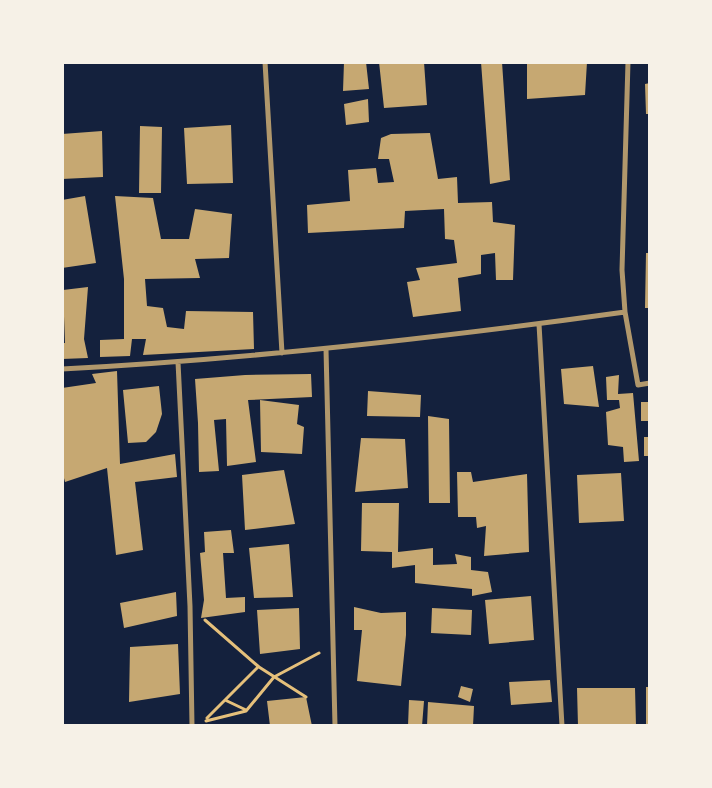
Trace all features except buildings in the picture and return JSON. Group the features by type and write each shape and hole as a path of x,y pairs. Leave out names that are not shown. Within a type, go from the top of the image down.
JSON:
{"street":[{"path":"265,62 282,353"},
{"path":"628,62 622,270 625,312 638,385 650,383"},
{"path":"62,369 178,362 326,349 625,312"},
{"path":"539,324 562,726"},
{"path":"326,349 335,726"},
{"path":"178,362 190,606 192,726"}],"path":[{"path":"190,606 258,667 306,697"},
{"path":"202,724 222,715 246,710 274,677 333,646"},
{"path":"202,724 258,667"},
{"path":"225,700 246,710"}]}
